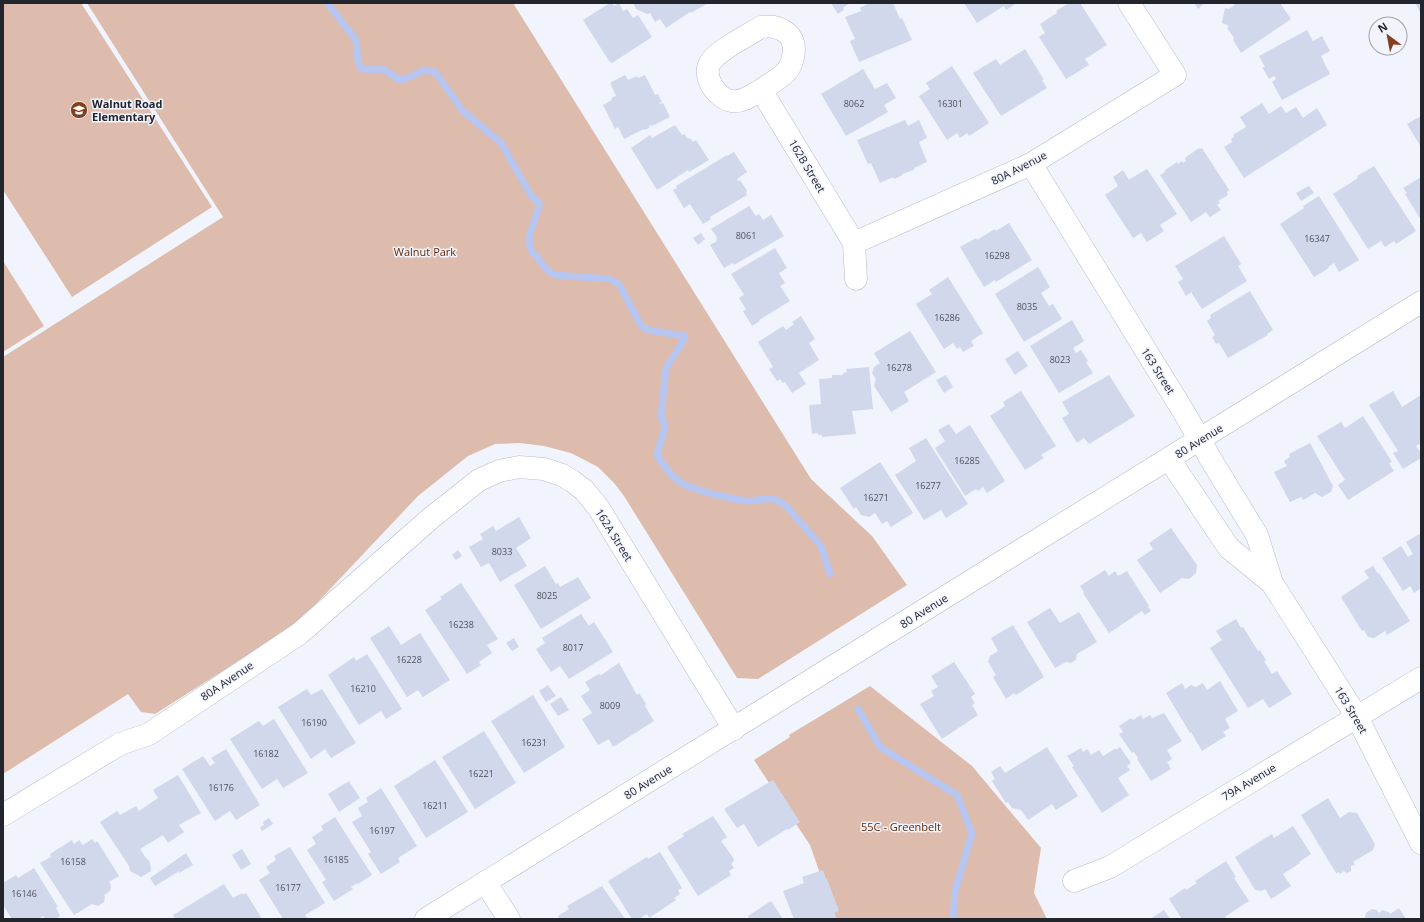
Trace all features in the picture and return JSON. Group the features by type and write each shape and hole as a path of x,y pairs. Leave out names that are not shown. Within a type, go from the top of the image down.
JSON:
{"street":[{"name":"80A Avenue","path":"854,243 1031,164 1175,75 1129,3"},
{"name":"162B Street","path":"761,90 854,243"},
{"name":"163 Street","path":"1031,164 1258,535 1272,583 1357,717 1421,843"},
{"path":"854,243 856,280"},
{"name":"80 Avenue","path":"426,919 1421,302"},
{"name":"163 Street","path":"1169,459 1229,548 1272,583"},
{"name":"162A Street","path":"431,518 479,480 499,471 519,467 544,469 562,475 572,481 584,490 598,507 734,729"},
{"name":"80A Avenue","path":"3,815 120,744 148,734 299,634 431,518"},
{"name":"79A Avenue","path":"1074,881 1110,867 1421,678"},
{"path":"485,882 509,919"}],"green space":[{"name":"Walnut Road Elementary","path":"3,3 81,3 212,207 72,297 3,190"},
{"name":"Walnut Park","path":"87,3 513,3 811,479 872,536 907,585 758,679 737,678 624,496 614,483 598,467 571,453 544,446 520,443 495,444 468,456 418,496 298,623 155,714 141,712 128,694 3,774 3,357 223,217"},
{"path":"3,261 44,326 3,352"},
{"name":"55C - Greenbelt","path":"870,686 972,766 1041,848 1034,893 1047,919 836,919 810,845 754,760 790,737 789,735"}],"building":[{"path":"610,3 614,6 619,3 623,11 627,9 633,18 638,15 652,37 612,63 609,61 583,20"},
{"path":"633,3 708,3 691,13 690,12 666,28 660,19 655,22 650,13 647,14 636,9"},
{"path":"831,3 850,3 838,14"},
{"path":"869,3 893,3 912,40 859,62 850,41 855,39 845,17 861,11 860,8"},
{"path":"964,3 1014,3 1014,5 1006,10 1004,6 977,23"},
{"path":"1069,3 1080,3 1107,45 1085,59 1089,65 1066,79 1039,37 1045,33 1040,24"},
{"path":"1194,3 1205,3 1198,9"},
{"path":"1233,3 1280,3 1291,19 1241,53 1233,40 1234,38 1227,28 1229,27 1222,23 1225,8 1229,9 1235,5"},
{"path":"1415,3 1421,3 1420,12"},
{"path":"1307,30 1313,41 1322,36 1330,51 1321,56 1330,74 1282,100 1272,82 1276,79 1274,76 1269,79 1262,67 1265,67 1259,56"},
{"path":"1025,49 1044,80 1042,80 1047,88 1001,116 973,73 996,59 1000,65"},
{"path":"952,66 989,123 969,136 967,133 960,138 957,133 947,140 919,96 930,89 926,83"},
{"path":"863,69 875,89 887,83 896,98 884,105 888,112 846,136 821,94"},
{"path":"625,75 628,80 637,76 638,78 645,75 655,95 658,94 662,102 659,103 663,103 670,117 624,139 618,127 615,129 603,105 612,100 611,98 616,96 610,83"},
{"path":"1262,103 1269,114 1281,106 1286,113 1296,107 1303,118 1317,108 1327,125 1244,178 1224,147 1232,142 1231,139 1234,137 1233,135 1246,127 1240,117"},
{"path":"1421,116 1421,147 1407,124"},
{"path":"905,120 908,126 919,120 927,138 919,142 927,162 914,168 914,170 902,174 903,175 894,179 893,177 880,183 871,163 868,164 857,140"},
{"path":"675,125 682,135 684,134 693,142 696,140 709,160 689,172 688,170 657,190 631,148 650,135 652,138"},
{"path":"1199,148 1202,148 1229,190 1227,192 1228,195 1218,201 1220,203 1217,205 1221,210 1210,217 1206,212 1191,222 1160,175 1177,162 1178,164 1182,161 1183,163 1186,161 1186,157"},
{"path":"734,152 747,172 737,179 739,182 740,180 747,191 747,195 710,217 711,219 703,224 690,204 684,208 673,190 677,188 676,186"},
{"path":"1374,166 1416,231 1396,244 1394,241 1385,247 1381,241 1368,249 1333,194 1358,178 1357,176"},
{"path":"1147,169 1177,214 1160,225 1164,231 1147,242 1141,233 1133,238 1105,195 1118,186 1113,177 1123,170 1129,180"},
{"path":"1421,177 1421,220 1403,188"},
{"path":"1309,186 1314,193 1301,201 1296,193"},
{"path":"1319,196 1359,260 1339,272 1334,263 1328,267 1329,268 1314,277 1280,224 1304,208 1303,206"},
{"path":"749,206 756,216 759,214 763,220 771,215 784,236 734,265 733,263 724,268 710,245 717,241 717,237 711,229"},
{"path":"1009,223 1032,260 996,282 995,280 984,287 960,247 976,238 977,240 995,229 996,231"},
{"path":"701,233 705,239 698,245 693,238"},
{"path":"1224,236 1241,264 1238,266 1247,281 1202,309 1191,292 1186,296 1178,282 1183,279 1175,266"},
{"path":"775,248 787,268 779,273 785,283 780,286 790,301 752,326 743,311 746,309 739,298 744,295 731,274"},
{"path":"1038,267 1050,287 1041,293 1049,306 1053,304 1062,319 1024,342 995,294"},
{"path":"948,277 983,333 971,341 974,346 963,352 960,347 957,349 953,343 944,349 916,304 932,294 929,290"},
{"path":"1250,291 1273,330 1267,334 1268,335 1228,358 1219,343 1216,344 1212,337 1215,335 1207,321 1211,318 1210,315"},
{"path":"801,316 815,339 809,343 819,360 799,373 806,384 792,393 785,382 783,383 780,379 777,381 769,369 773,367 758,342 783,326 786,330 794,324 792,322"},
{"path":"1072,320 1084,341 1073,348 1076,353 1081,350 1093,373 1059,393 1030,346"},
{"path":"910,331 936,372 904,392 909,401 891,412 874,386 876,379 872,373 874,367 880,363 874,353"},
{"path":"1018,351 1028,366 1015,375 1005,359"},
{"path":"869,367 873,409 852,411 856,434 822,437 822,435 818,435 818,433 812,434 809,405 821,404 819,379 832,378 832,375 843,375 843,373 847,372 846,369"},
{"path":"946,375 953,387 944,393 936,380"},
{"path":"1109,375 1135,416 1089,444 1084,438 1077,443 1062,418 1069,414 1062,402"},
{"path":"1021,391 1056,446 1041,455 1044,458 1025,470 990,416 1005,406 1003,402"},
{"path":"1393,391 1402,407 1421,395 1421,443 1416,446 1421,453 1421,458 1403,469 1393,453 1398,451 1369,405"},
{"path":"1363,416 1392,462 1389,463 1394,471 1348,500 1338,485 1345,480 1317,436 1341,422 1345,428"},
{"path":"949,424 956,434 970,425 1005,481 987,493 983,487 978,491 976,489 965,496 935,448 945,441 938,430"},
{"path":"926,438 968,504 946,518 941,510 924,520 895,475 916,461 909,448"},
{"path":"1310,443 1333,486 1331,492 1322,497 1315,493 1303,500 1301,497 1290,502 1274,472 1287,466 1284,461 1290,457 1289,454"},
{"path":"880,462 913,513 891,527 887,521 882,524 875,513 869,517 861,515 856,507 854,509 840,488"},
{"path":"519,517 531,538 516,548 527,566 500,582 489,563 481,567 469,547 483,539 480,534 493,526 496,531"},
{"path":"1171,528 1197,565 1196,573 1189,579 1182,578 1160,593 1137,560 1153,549 1149,543"},
{"path":"1421,533 1421,588 1414,593 1410,586 1403,591 1382,558 1401,546 1408,557 1413,554 1406,542"},
{"path":"458,550 462,556 456,560 452,555"},
{"path":"545,566 556,584 558,583 560,587 578,577 591,598 541,629 514,585"},
{"path":"1373,566 1410,621 1387,635 1385,631 1374,638 1368,637 1364,630 1362,631 1341,597 1369,578 1364,571"},
{"path":"1105,570 1109,576 1115,571 1118,576 1127,571 1151,611 1145,615 1142,611 1109,633 1080,586"},
{"path":"461,583 498,639 487,645 492,653 479,662 481,665 467,674 425,610 442,599 440,597"},
{"path":"1050,608 1060,623 1079,612 1097,642 1077,654 1076,660 1071,663 1066,662 1055,668 1027,622"},
{"path":"581,614 589,626 594,622 613,652 569,679 560,666 551,672 536,649 545,643 542,638"},
{"path":"1236,619 1241,628 1243,627 1258,651 1260,650 1266,660 1264,661 1272,674 1277,671 1292,694 1269,708 1263,699 1248,708 1210,648 1222,640 1216,631"},
{"path":"1013,625 1044,677 1016,695 1014,693 1006,699 993,677 996,675 988,662 990,656 998,651 991,638"},
{"path":"389,626 401,645 420,633 450,680 423,697 418,690 407,697 370,638"},
{"path":"514,638 519,647 512,651 506,643"},
{"path":"367,654 402,709 386,719 381,711 359,725 328,675 354,657 356,661"},
{"path":"954,662 975,694 971,697 975,703 972,705 978,715 942,739 920,704 934,696 931,691 938,687 931,676"},
{"path":"619,663 637,695 639,693 646,704 645,706 654,721 613,747 609,739 598,745 582,719 592,713 581,696 590,690 585,682 599,674 601,675"},
{"path":"1220,681 1238,711 1225,719 1230,728 1223,732 1226,736 1202,751 1166,693 1182,683 1185,689 1191,685 1196,687 1203,683 1207,690"},
{"path":"548,685 556,696 546,702 539,691"},
{"path":"307,689 311,695 322,689 356,743 331,758 325,749 311,759 278,707"},
{"path":"533,695 565,747 524,773 491,721"},
{"path":"561,697 569,710 558,716 550,704"},
{"path":"1164,713 1182,741 1167,750 1172,759 1167,762 1171,769 1151,781 1134,752 1132,753 1119,734 1123,732 1119,726 1131,718 1133,720 1141,715 1143,719 1150,715 1152,718"},
{"path":"274,719 308,773 283,788 277,779 262,789 230,739 259,721 263,726"},
{"path":"484,731 516,783 475,809 442,757"},
{"path":"1047,747 1078,796 1056,810 1052,804 1028,820 1021,810 1012,808 1008,802 1006,803 992,781 995,779 991,772 1000,766 1005,773"},
{"path":"1120,747 1131,763 1127,766 1130,770 1118,778 1129,795 1102,813 1072,767 1074,766 1067,756 1081,748 1083,752 1087,749 1091,755 1099,750 1103,756"},
{"path":"226,749 260,805 236,820 230,811 215,821 182,769 203,756 210,766 215,763 211,758"},
{"path":"435,760 468,812 426,838 394,786"},
{"path":"178,775 201,813 179,825 184,832 168,843 163,835 140,849 150,862 151,871 141,877 130,871 129,866 100,822 117,811 120,815 136,806 139,811 158,798 153,790"},
{"path":"773,780 800,822 758,847 744,824 737,828 724,809"},
{"path":"349,781 360,798 339,812 328,794"},
{"path":"381,788 417,846 398,858 400,862 381,874 368,854 371,852 352,822 362,816 358,808 368,802 366,798"},
{"path":"1328,798 1340,818 1349,812 1357,813 1375,844 1373,850 1353,862 1355,865 1351,866 1351,871 1347,873 1344,871 1340,874 1339,872 1336,873 1301,815"},
{"path":"713,816 727,837 721,841 734,859 731,864 734,868 729,871 731,875 698,896 667,847 684,836 682,834"},
{"path":"335,817 372,875 351,887 353,889 334,901 322,882 326,880 307,850 316,844 312,837 323,830 321,826"},
{"path":"269,818 273,824 262,831 260,827 264,825 263,822"},
{"path":"1293,826 1311,854 1283,874 1291,886 1271,899 1265,889 1262,891 1255,890 1235,857 1272,834 1274,838"},
{"path":"92,839 95,843 97,841 119,876 109,882 111,885 110,891 104,895 104,902 98,906 92,904 74,915 40,863 51,857 50,854 72,840 74,844 79,840 83,845"},
{"path":"290,847 325,903 305,915 308,919 283,919 259,880 270,873 266,867 276,860 274,856"},
{"path":"242,849 251,864 241,870 232,855"},
{"path":"660,852 682,888 678,890 680,894 674,898 676,900 649,918 647,914 639,919 632,919 608,881 647,857 648,859"},
{"path":"186,853 193,865 179,873 179,871 155,886 150,878"},
{"path":"1226,861 1236,877 1234,878 1249,901 1226,916 1225,919 1182,919 1169,899 1185,888 1186,890 1197,883 1195,881"},
{"path":"34,868 58,907 56,908 60,916 55,919 45,919 43,916 38,919 12,919 3,905 3,883 16,875 18,878"},
{"path":"823,870 839,911 834,913 837,919 794,919 783,891 804,883 802,877"},
{"path":"224,884 233,898 242,893 243,895 246,893 261,917 258,919 175,919 173,915"},
{"path":"602,886 625,919 560,919 558,916 569,909 567,906"},
{"path":"771,901 783,919 750,919 748,916"},
{"path":"1399,908 1406,919 1365,918 1366,913 1372,909 1377,910 1379,913 1382,910 1389,912 1390,914"},
{"path":"1164,910 1170,919 1150,919"}],"waterway":[{"path":"327,3 356,40 358,61 361,68 366,70 385,70 402,80 425,70 435,72 463,111 501,143 532,197 539,203 529,241 531,250 548,271 555,275 610,279 619,284 643,327 648,330 684,336 685,338 666,368 661,416 665,427 657,454 659,459 674,478 686,486 717,495 747,501 770,499 785,505 821,546 830,574"},
{"path":"858,709 880,747 957,795 972,833 955,891 953,919"}],"place":[{"name":"Walnut Road Elementary","path":"79,110"}]}
